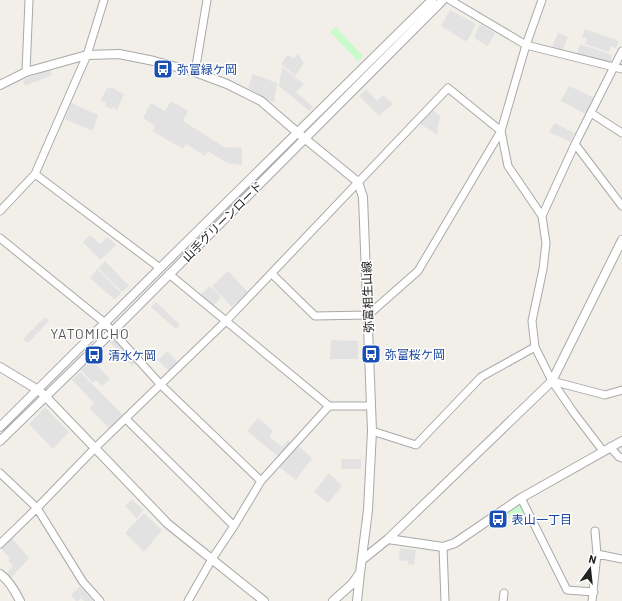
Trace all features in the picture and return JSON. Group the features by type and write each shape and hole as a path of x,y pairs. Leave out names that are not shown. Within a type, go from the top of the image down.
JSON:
{"street":[{"path":"26,72 29,0"},
{"path":"0,211 35,174 87,55 104,0"},
{"path":"196,72 207,0"},
{"name":"山手グリーンロード","path":"0,427 432,0"},
{"name":"山手グリーンロード","path":"0,441 113,331 443,0"},
{"path":"450,0 526,45 622,69"},
{"path":"272,274 315,316 368,315 418,271 501,131 526,45 542,0"},
{"path":"542,216 575,144 622,51"},
{"path":"0,84 26,72 87,55 119,54 196,72 227,84 261,101 358,182"},
{"path":"0,544 95,448 226,321 448,88 501,131 508,166 542,216 546,243 543,269 532,321 535,348 552,381 574,413 606,449 622,458"},
{"path":"591,113 622,133"},
{"path":"575,144 622,206"},
{"path":"35,174 160,268"},
{"name":"弥富相生山線","path":"357,601 368,510 372,431 363,197 358,182"},
{"path":"0,238 105,323 161,385 261,481"},
{"path":"362,560 388,539 552,381 622,240"},
{"path":"169,274 329,406 371,406"},
{"path":"372,431 416,446 481,377 535,348"},
{"path":"0,367 46,396 168,524 264,601"},
{"path":"552,381 605,395 622,390"},
{"path":"188,601 212,559 261,481 329,406"},
{"path":"126,419 234,526"},
{"path":"388,539 443,547 455,543 521,498 622,441"},
{"path":"0,473 37,508 83,582 100,601"},
{"path":"521,498 567,590 594,592"},
{"path":"592,601 597,554 595,531"},
{"path":"443,547 445,601"},
{"path":"597,554 622,559"},
{"path":"333,601 352,584 360,574"},
{"path":"1,577 13,589 20,601"},
{"path":"504,593 504,601"}],"green space":[{"path":"336,27 363,56 358,61 330,32"},
{"path":"520,502 531,523 514,521 506,511"}],"shaded area":[{"path":"450,10 476,24 468,40 465,41 441,26"},
{"path":"480,24 495,33 488,46 474,38"},
{"path":"585,29 619,41 616,48 611,46 609,52 585,44 587,38 582,37"},
{"path":"558,33 568,37 561,53 551,50"},
{"path":"580,44 612,55 610,63 577,55"},
{"path":"298,53 304,63 295,76 281,64 287,55 294,58"},
{"path":"282,67 304,84 296,92 313,107 309,111 279,86"},
{"path":"50,69 52,75 25,86 23,80"},
{"path":"253,74 277,83 274,102 269,101 248,88"},
{"path":"569,86 595,98 587,115 561,101"},
{"path":"110,87 124,94 117,110 112,107 112,109 105,106 106,103 101,100 107,88 109,89"},
{"path":"366,89 377,101 383,95 393,104 379,116 359,96"},
{"path":"171,101 188,111 183,121 224,147 242,148 242,165 227,163 208,151 205,156 186,144 183,149 152,131 155,126 143,118 151,103 165,111"},
{"path":"71,103 98,115 93,131 65,119"},
{"path":"432,110 440,116 437,135 419,123"},
{"path":"555,123 574,133 570,142 549,132"},
{"path":"90,235 100,244 107,237 116,245 100,260 83,242"},
{"path":"105,261 129,286 122,292 98,268"},
{"path":"97,269 121,293 115,300 90,278"},
{"path":"228,271 248,292 232,307 212,286"},
{"path":"210,286 221,297 212,307 199,296"},
{"path":"156,302 180,325 176,329 151,307"},
{"path":"45,317 49,321 28,343 23,339"},
{"path":"115,338 136,362 132,366 110,342"},
{"path":"331,340 358,341 358,359 330,359"},
{"path":"167,351 178,362 169,371 158,360"},
{"path":"92,360 110,379 102,386 96,380 93,383 81,370"},
{"path":"80,372 124,416 110,429 89,408 94,403 72,380"},
{"path":"45,407 69,432 53,449 29,424"},
{"path":"258,418 273,431 269,436 282,447 288,440 291,443 279,457 247,431"},
{"path":"297,445 312,458 296,480 278,466"},
{"path":"341,459 361,459 361,469 341,469"},
{"path":"329,473 342,486 328,503 314,492"},
{"path":"132,499 143,510 137,519 125,506"},
{"path":"144,513 162,530 144,552 125,533"},
{"path":"11,537 29,558 10,579 5,575 13,566 8,560 10,558 1,549"},
{"path":"400,548 416,550 414,565 408,564 408,561 399,560"},
{"path":"80,586 93,601 84,601 81,598 76,601 71,595"}],"place":[{"name":"弥富緑ケ岡","path":"163,69"},
{"name":"弥富桜ケ岡","path":"371,354"},
{"name":"清水ケ岡","path":"94,355"},
{"name":"表山一丁目","path":"498,519"}],"district":[{"name":"YATOMICHO","path":"90,333"}]}
